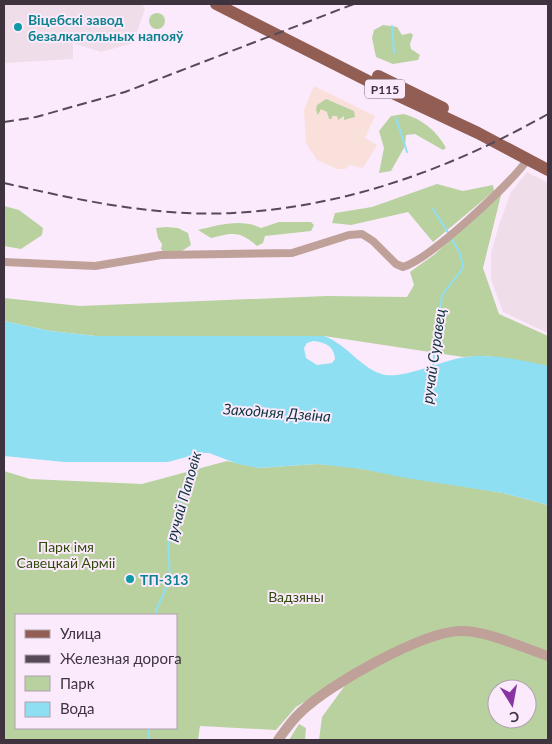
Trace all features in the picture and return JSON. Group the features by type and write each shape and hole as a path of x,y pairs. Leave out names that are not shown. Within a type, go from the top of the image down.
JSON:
{"main road":[{"name":"Р115","path":"216,4 548,161"},
{"name":"Р115","path":"231,4 379,82"},
{"name":"Р115","path":"420,100 548,170"}],"street":[{"path":"4,262 95,266 161,255 292,253 349,235 362,234 374,241 396,264 403,267 420,259 441,242 511,180 528,159"},
{"path":"278,740 302,711 327,693 384,658 438,635 461,631 478,633 548,656"}],"shaded area":[{"path":"4,4 142,4 145,9 133,43 101,52 73,43 73,59 4,63"},
{"path":"314,86 375,116 365,138 377,145 363,168 350,165 345,169 337,169 317,160 306,143 304,110"},
{"path":"527,172 548,183 548,333 503,312 491,279 491,253 500,222 511,192"}],"green space":[{"path":"157,13 163,15 165,21 163,27 157,29 151,27 149,21 151,15"},
{"path":"383,25 397,27 402,35 411,33 413,35 410,44 411,49 420,55 418,60 393,64 376,57 372,38 374,30"},
{"path":"326,99 354,111 355,117 344,120 344,116 338,120 337,116 332,116 332,119 329,119 327,112 321,109 318,115 317,105"},
{"path":"404,114 428,126 446,148 443,150 415,134 406,135 405,146 391,171 379,173 384,148 379,131 391,116"},
{"path":"437,184 463,191 493,185 494,191 433,242 408,212 351,225 332,223 335,213 372,207"},
{"path":"502,191 483,268 499,314 548,336 548,366 487,356 463,357 324,336 96,336 50,331 4,321 4,298 80,306 327,296 407,297 414,285 410,272 435,254"},
{"path":"4,206 19,210 43,228 42,235 21,249 4,246"},
{"path":"279,222 311,222 314,225 311,231 265,236 263,243 257,246 240,235 230,234 211,238 198,230 238,223 246,223 261,228"},
{"path":"156,228 178,228 188,233 191,245 182,251 165,253 161,249 162,244 158,238"},
{"path":"227,461 259,468 317,464 345,466 503,493 548,505 548,740 319,740 322,717 357,669 296,707 276,730 200,726 198,740 4,740 4,471 30,479 142,484"},
{"path":"299,724 306,728 305,740 289,740"}],"water":[{"name":"Заходняя Дзвіна","path":"4,321 50,331 96,336 324,336 340,345 369,368 385,375 402,374 471,356 504,358 548,366 548,505 503,493 362,469 317,464 259,468 238,464 209,453 201,453 168,462 64,462 4,456","holes":["317,342 331,348 335,359 332,363 317,365 306,358 304,348 307,343"]}],"waterway":[{"name":"ручай Суравец","path":"392,26 394,53"},
{"name":"ручай Суравец","path":"396,118 407,152"},
{"name":"ручай Суравец","path":"433,209 449,234"},
{"name":"ручай Суравец","path":"433,365 442,295 463,268 460,253 451,238"},
{"name":"ручай Паповік","path":"156,614 170,579 168,540 194,454"},
{"name":"ручай Паповік","path":"149,729 149,740"}],"railway":[{"path":"4,122 36,117 125,92 354,4"},
{"path":"4,183 89,201 146,210 204,214 275,209 316,203 396,182 473,152 548,114"}],"place":[{"name":"Віцебскі завод безалкагольных напояў","path":"18,27"},
{"name":"ТП-313","path":"130,579"}],"park label":[{"name":"Парк імя Савецкай Арміі","path":"66,554"},
{"name":"Вадзяны","path":"296,596"}]}
